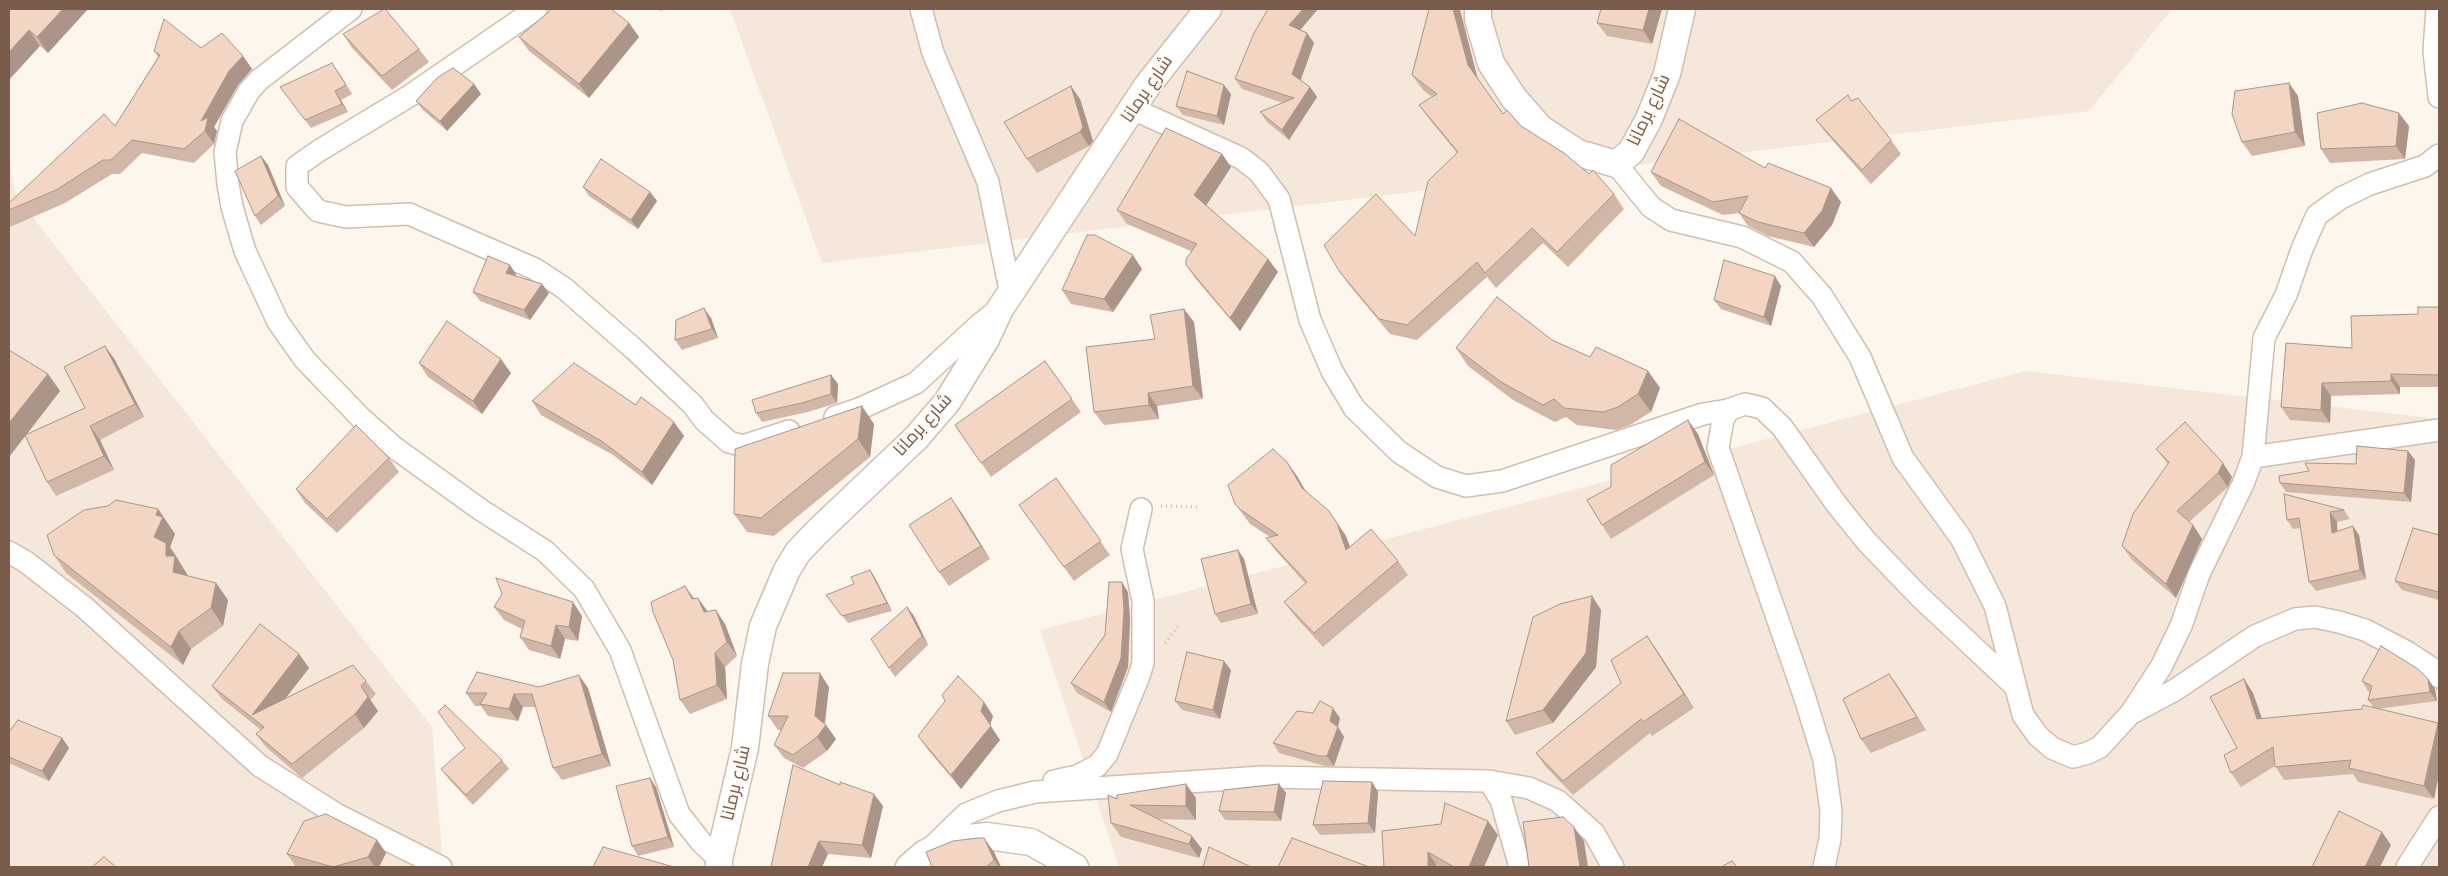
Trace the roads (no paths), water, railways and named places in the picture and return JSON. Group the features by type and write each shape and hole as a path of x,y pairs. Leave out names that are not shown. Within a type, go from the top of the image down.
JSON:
{"street":[{"path":"351,9 259,80 249,91 232,121 225,152 228,184 232,207 245,251 278,322 305,360 360,418 395,448 481,510 545,551 584,589 620,650 679,814 719,863"},
{"path":"536,9 411,95 297,166 297,187 318,211 346,217 409,214 535,269 564,288 635,350 693,405 704,420 729,442 743,446 859,410 916,383 1005,302 988,182 934,53 921,9"},
{"name":"شارع برمانا","path":"719,863 745,748 755,664 763,626 787,570 798,552 816,533 916,438 947,402 986,339 1005,302 1147,86 1208,9"},
{"name":"شارع برمانا","path":"1478,9 1478,19 1491,63 1512,97 1540,128 1578,153 1616,164 1631,152 1648,119 1667,74 1682,9"},
{"path":"2437,9 2434,51 2439,97"},
{"path":"1133,108 1240,158 1259,172 1279,199 1310,320 1332,371 1354,408 1399,452 1437,477 1466,486 1502,482 1703,414 1728,410 1745,404 1762,408 1782,426 1837,505 1867,542 1919,596 2015,686"},
{"path":"1616,164 1651,207 1671,220 1742,237 1792,262 1822,296 1860,358 1903,458 1961,538 1996,606 2023,715 2038,736 2052,748 2073,756 2088,753 2100,747 2131,713 2161,667 2181,626 2199,574 2243,484 2253,457 2264,338 2286,295 2302,249 2317,215 2341,198 2370,184 2425,166 2439,155"},
{"path":"1728,410 1723,420 1718,448 1804,695 1824,760 1831,811 1830,839 1824,867"},
{"path":"2253,457 2439,430"},
{"path":"966,814 971,802 981,795 1004,786 1044,783 1077,776 1097,766 1107,754 1143,664 1142,601 1132,549 1141,509"},
{"path":"9,552 26,562 84,607 260,766 336,814 441,867"},
{"path":"2131,713 2174,690 2255,636 2295,619 2315,617 2365,630 2407,652 2433,669 2439,677"},
{"path":"916,860 966,814 998,800 1034,792 1263,777 1489,781 1529,788 1558,801 1594,833 1613,867"},
{"path":"1489,781 1501,800 1520,867"},
{"path":"2407,867 2439,817"},
{"path":"916,860 959,839 987,836 1031,842 1075,867"}]}
